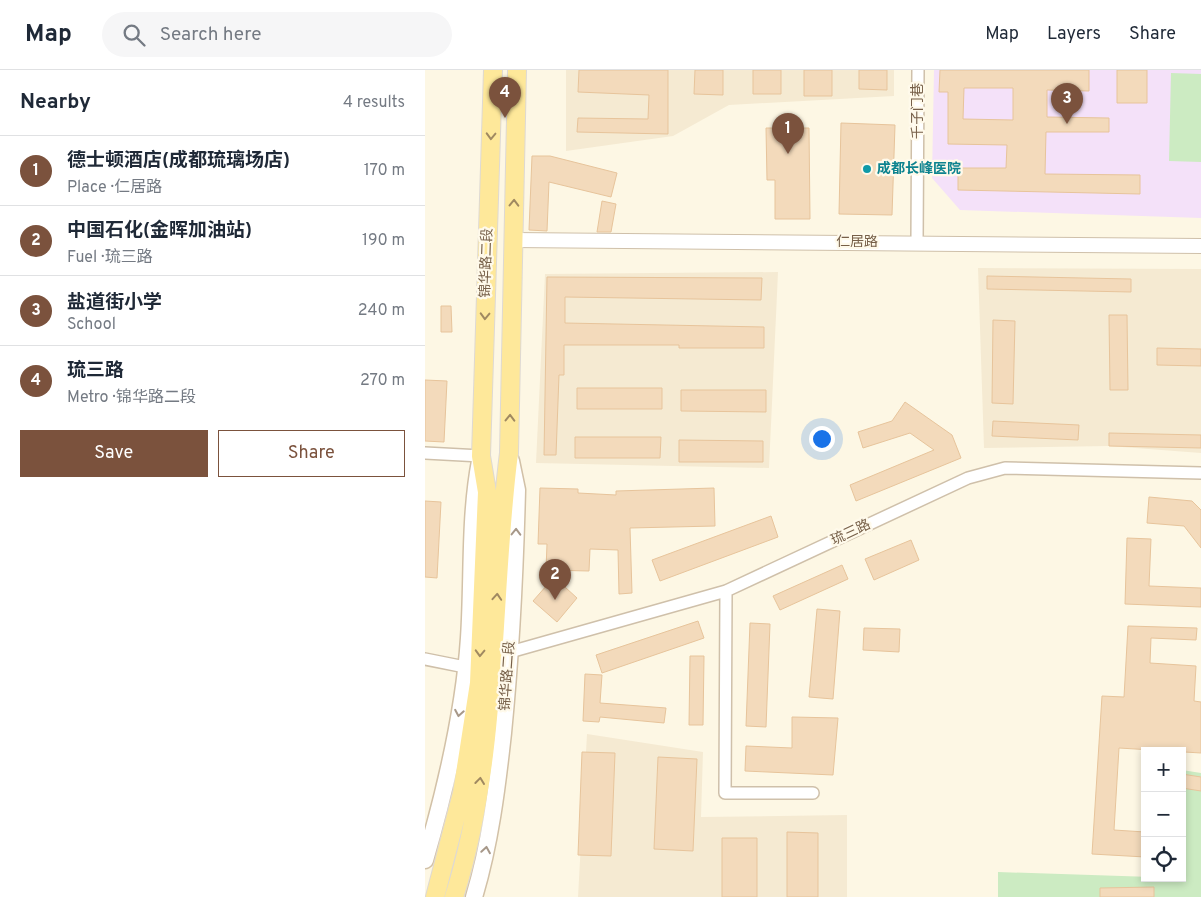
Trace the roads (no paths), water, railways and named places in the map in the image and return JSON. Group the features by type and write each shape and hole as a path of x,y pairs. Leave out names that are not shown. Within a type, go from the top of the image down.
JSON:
{"main road":[{"name":"锦华路二段","path":"425,860 444,796 469,639 475,490 481,456 493,70"},
{"name":"锦华路二段","path":"476,754 493,677 504,492 509,453 517,70"},
{"name":"锦华路二段","path":"474,897 484,866 499,766 510,652 517,490 509,453"},
{"name":"锦华路二段","path":"476,754 487,492 481,456"},
{"path":"435,897 476,754"},
{"path":"454,897 475,816 476,754"}],"street":[{"name":"千子门巷","path":"917,242 918,70"},
{"name":"仁居路","path":"513,240 687,243 917,242 1201,246"},
{"path":"425,452 443,455 481,456"},
{"name":"琉三路","path":"510,652 725,591 968,478 1005,468 1201,473"},
{"path":"725,591 725,793 813,793"},
{"path":"425,659 465,667"}],"place":[{"name":"琉三路","path":"505,118"},
{"name":"盐道街小学","path":"1067,124"},
{"name":"德士顿酒店(成都琉璃场店)","path":"788,154"},
{"name":"成都长峰医院","path":"867,169"},
{"name":"中国石化(金晖加油站)","path":"555,600"}]}
